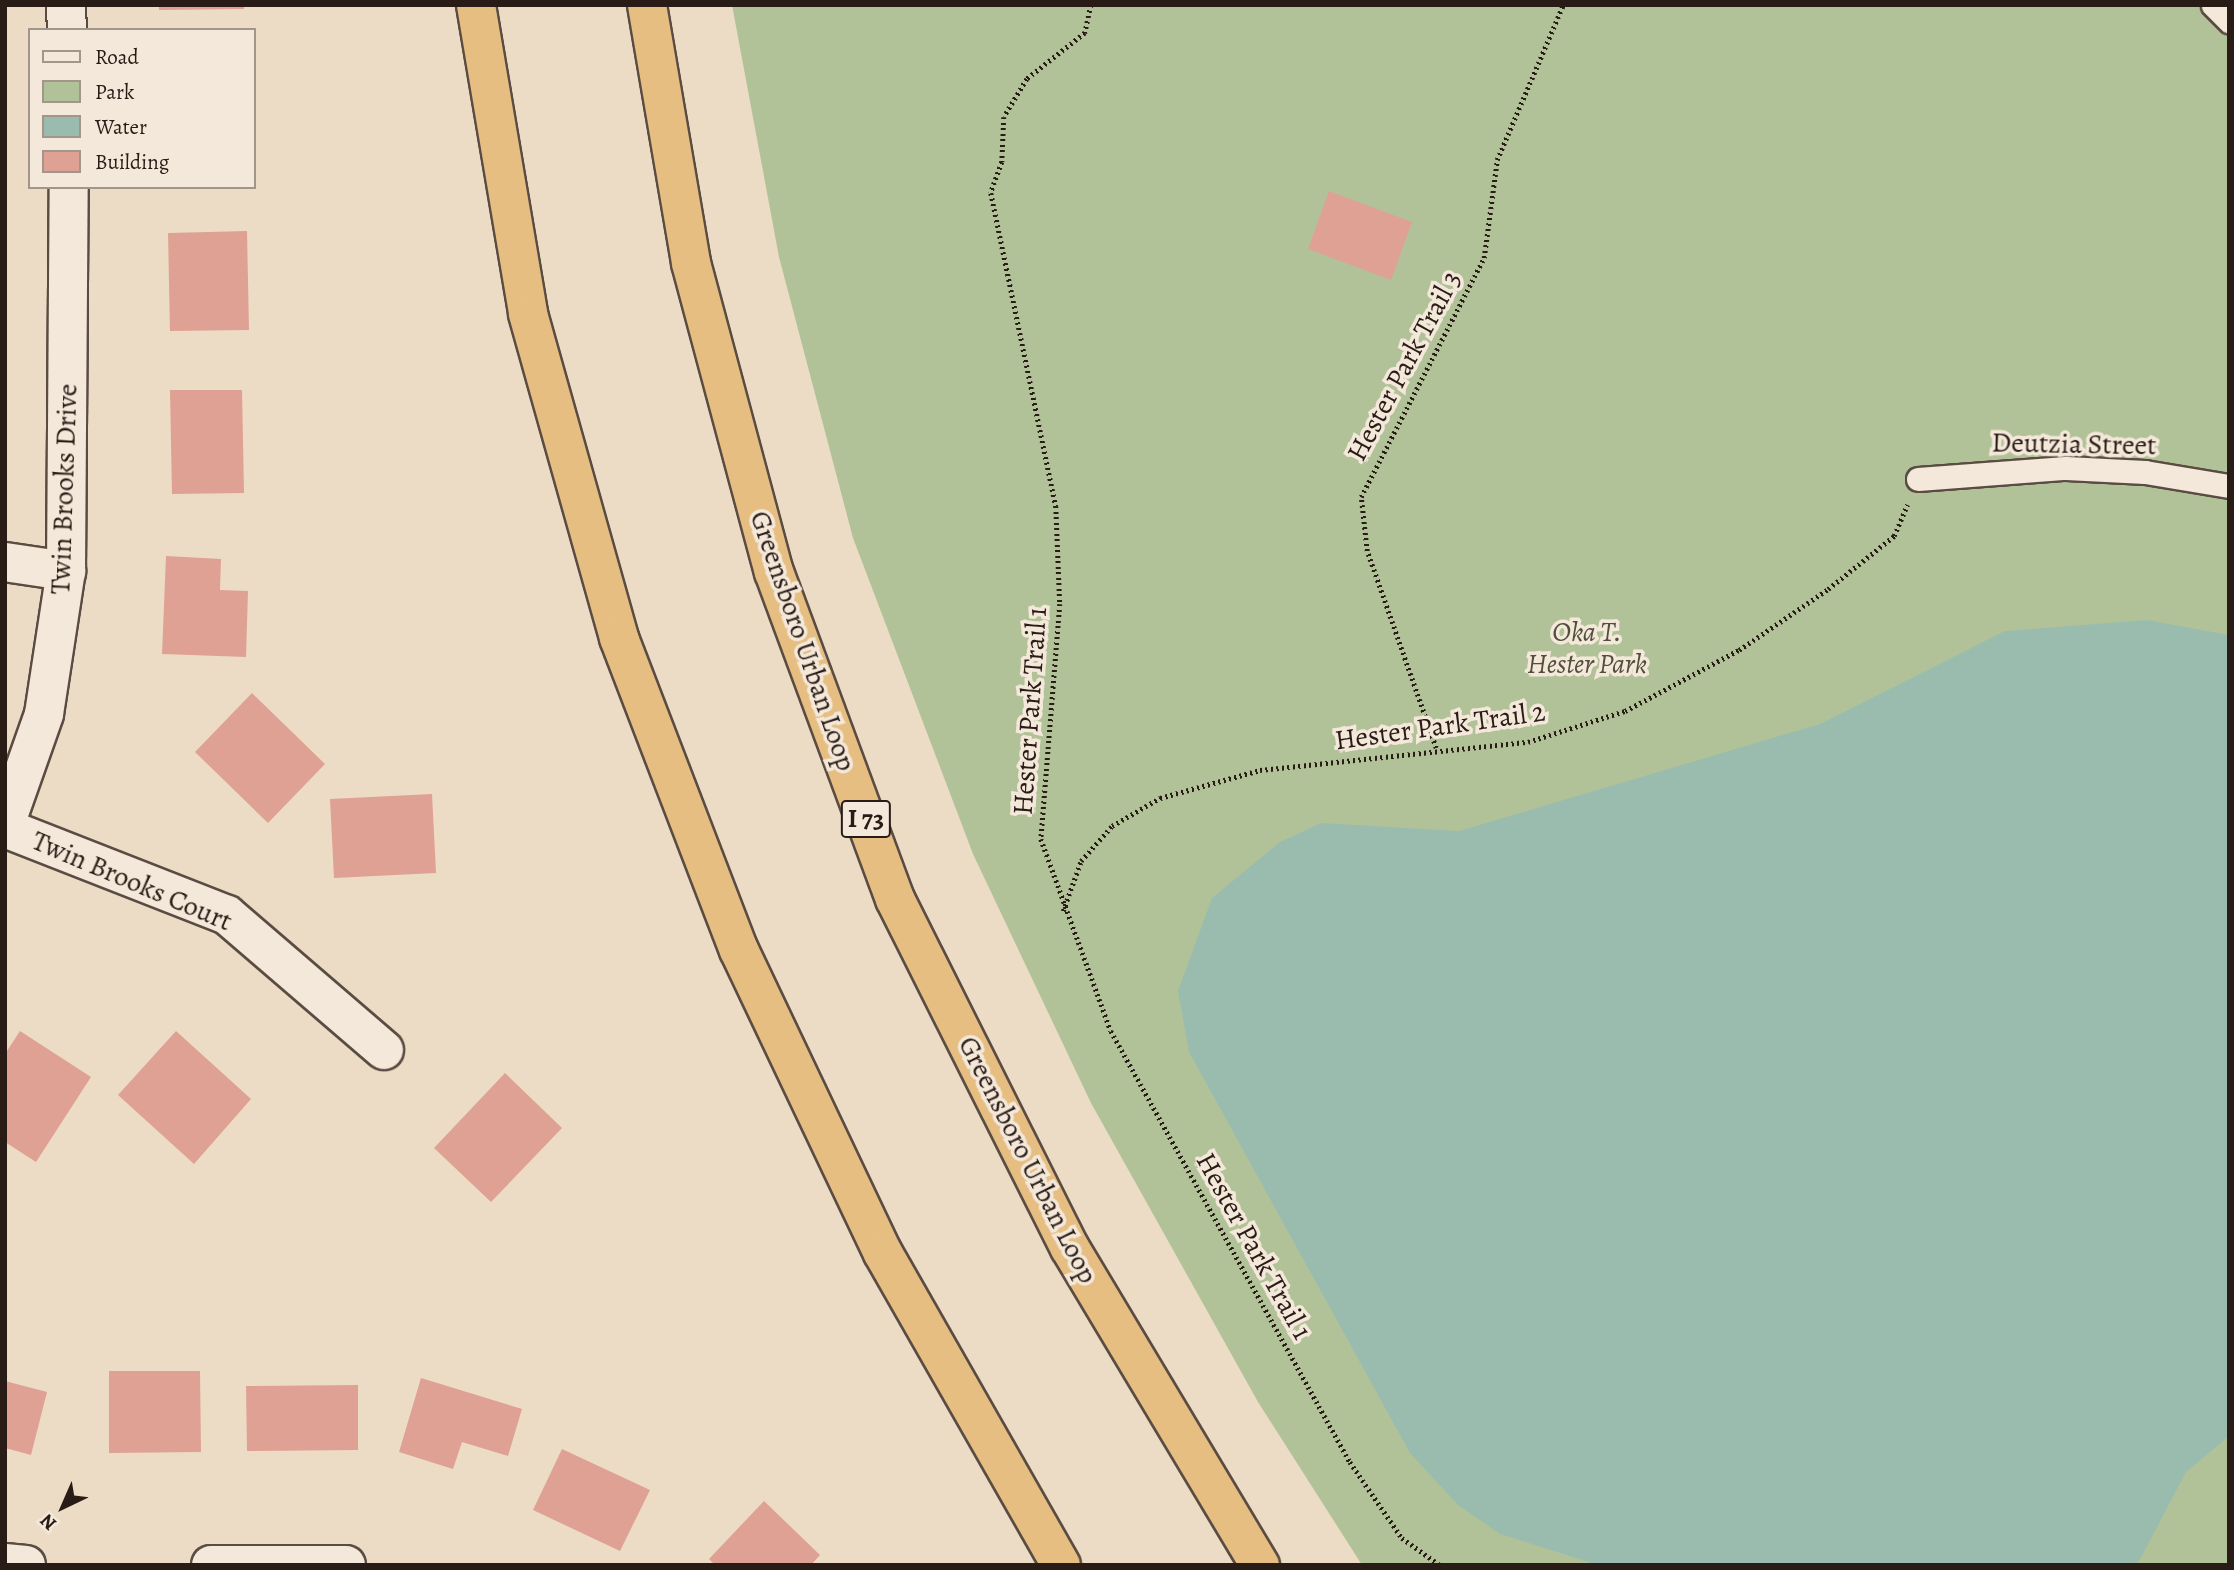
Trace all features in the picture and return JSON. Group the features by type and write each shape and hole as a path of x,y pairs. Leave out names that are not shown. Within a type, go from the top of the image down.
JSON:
{"highway":[{"path":"477,5 527,314 619,638 739,950 883,1253 1061,1565"},
{"name":"Greensboro Urban Loop","path":"647,5 691,263 774,572 895,900 1070,1248 1260,1565"}],"street":[{"path":"66,5 67,28"},
{"name":"Twin Brooks Drive","path":"5,827 44,714 66,571 69,189"},
{"path":"5,562 66,571"},
{"name":"Twin Brooks Court","path":"5,827 226,915 384,1050"},
{"path":"5,1563 26,1565"},
{"path":"211,1565 346,1565"}],"lane":[{"path":"2213,5 2229,21"},
{"name":"Deutzia Street","path":"1917,479 2066,468 2146,472 2229,486"}],"path":[{"name":"Hester Park Trail 1","path":"1091,5 1085,33 1027,79 1004,117 1002,162 991,193 1056,506 1060,604 1041,839 1063,912 1111,1031 1350,1462 1402,1538 1440,1565"},
{"name":"Hester Park Trail 3","path":"1436,748 1367,551 1361,497 1484,258 1497,160 1563,5"},
{"name":"Hester Park Trail 2","path":"1063,912 1081,861 1112,826 1160,798 1260,770 1436,748 1528,741 1625,711 1739,650 1894,536 1917,479"}],"green space":[{"name":"Oka T. Hester Park","path":"732,5 2229,5 2229,1565 1362,1565 1258,1402 1091,1103 973,854 853,538 779,257"}],"water":[{"path":"2147,620 2229,635 2229,1436 2186,1472 2137,1565 1598,1565 1500,1534 1458,1505 1410,1453 1189,1052 1178,991 1212,898 1280,842 1321,823 1459,831 1820,724 2005,631"}],"building":[{"path":"159,5 244,5 244,9 159,10"},
{"path":"1329,191 1412,222 1391,280 1308,249"},
{"path":"247,231 249,330 170,331 168,233"},
{"path":"170,390 242,390 244,493 172,494"},
{"path":"166,556 221,559 220,590 248,591 246,657 162,654"},
{"path":"252,693 325,764 268,823 195,752"},
{"path":"432,794 436,873 334,878 330,799"},
{"path":"20,1031 91,1077 36,1162 5,1142 5,1054"},
{"path":"176,1031 251,1099 194,1164 118,1095"},
{"path":"505,1073 562,1128 491,1202 434,1148"},
{"path":"109,1371 200,1371 201,1452 109,1453"},
{"path":"421,1378 522,1409 508,1456 462,1442 453,1469 399,1452"},
{"path":"5,1381 47,1392 31,1455 5,1448"},
{"path":"358,1385 358,1450 247,1451 246,1386"},
{"path":"562,1449 650,1490 620,1551 533,1510"},
{"path":"764,1501 820,1555 811,1565 715,1565 709,1559"}]}
